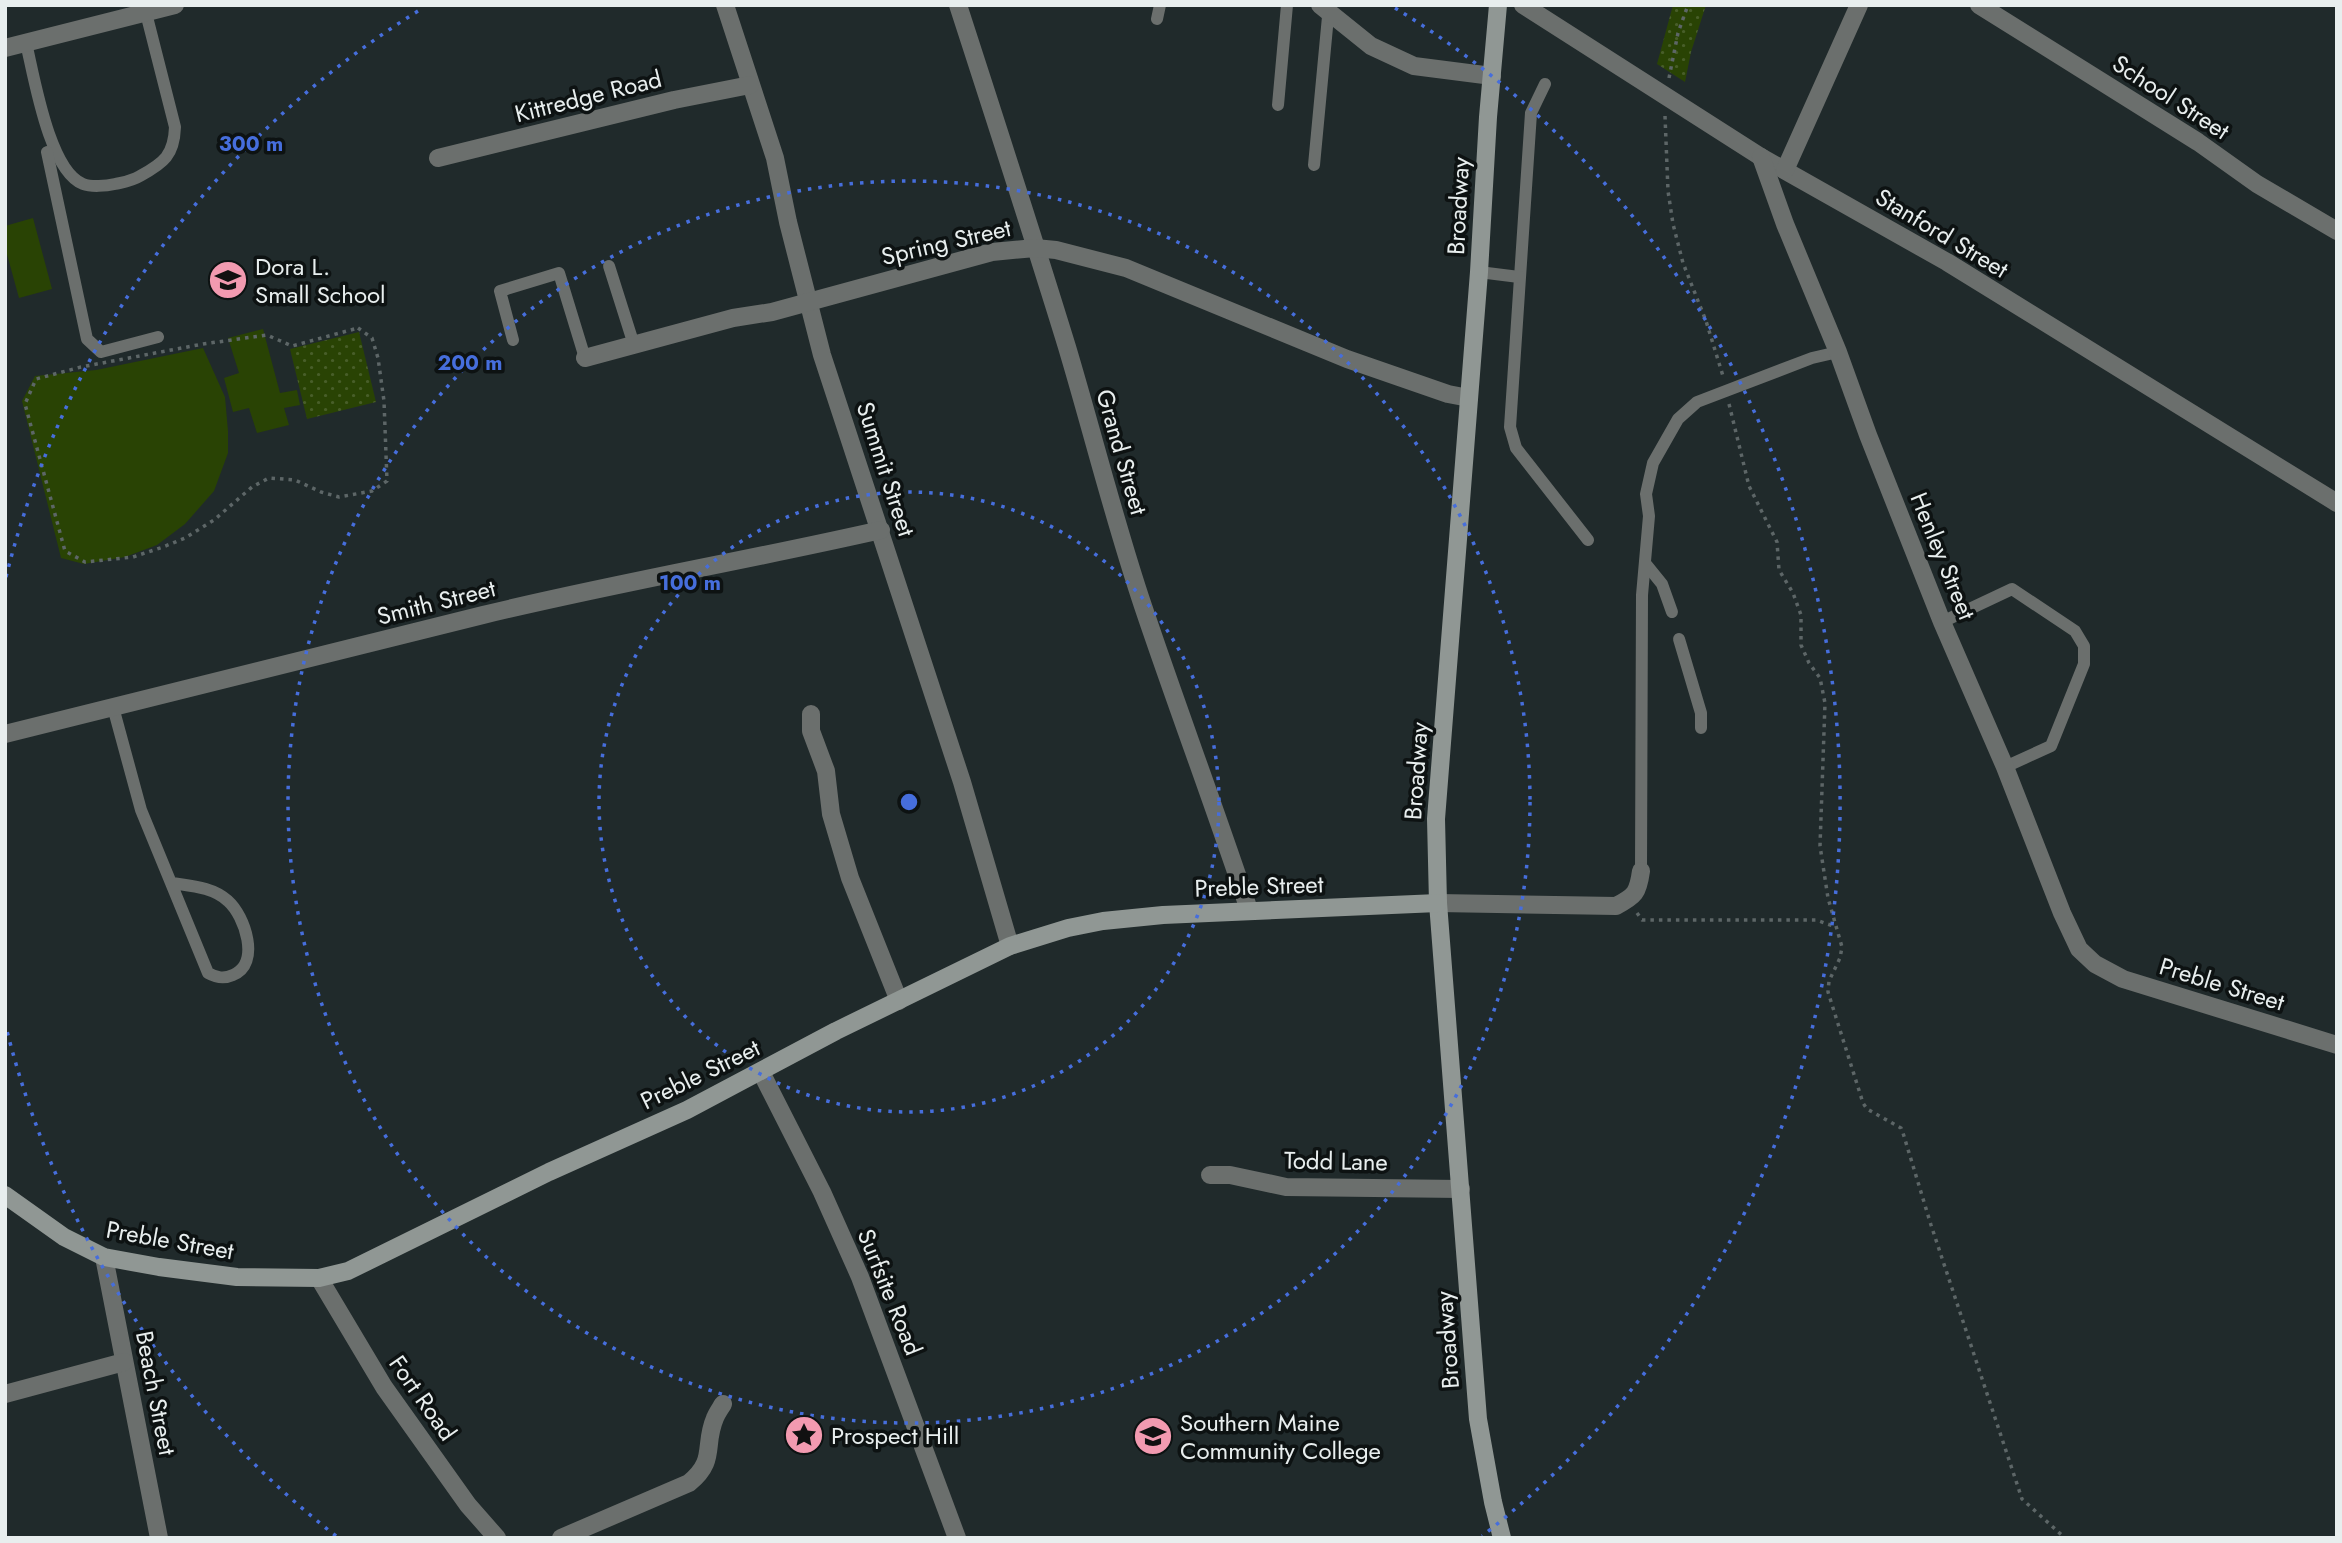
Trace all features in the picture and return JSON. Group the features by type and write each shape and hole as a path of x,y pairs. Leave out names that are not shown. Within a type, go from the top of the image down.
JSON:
{"street":[{"path":"5,48 175,5"},
{"name":"Summit Street","path":"724,5 775,158 788,222 822,355 962,782 1010,946"},
{"name":"Grand Street","path":"958,5 1067,350 1102,477 1139,593 1249,910"},
{"name":"Broadway","path":"1499,5 1436,819 1438,903 1478,1419 1502,1538"},
{"name":"Stanford Street","path":"1522,5 1761,157 1947,262 2337,503"},
{"path":"1785,170 1859,5"},
{"name":"School Street","path":"1979,5 2157,115 2258,184 2337,231"},
{"path":"1326,8 1371,46 1414,66 1492,76"},
{"name":"Kittredge Road","path":"438,158 674,100 750,85"},
{"name":"Henley Street","path":"1761,157 1942,622 2005,767 2062,913 2079,949 2095,964"},
{"name":"Spring Street","path":"585,358 992,252 1035,247 1103,260 1126,268 1347,359 1448,394 1469,398"},
{"name":"Smith Street","path":"5,734 484,614 881,530"},
{"path":"811,714 811,731 826,771 831,814 850,878 899,1001"},
{"path":"1438,903 1616,906 1629,900 1639,890 1641,871"},
{"name":"Preble Street","path":"5,1195 64,1237 104,1257 237,1277 319,1278 348,1271 549,1172 687,1110 836,1031 1010,946 1068,928 1103,921 1249,910 1438,903"},
{"name":"Preble Street","path":"2095,964 2123,979 2337,1045"},
{"name":"Surfsite Road","path":"761,1072 816,1180 860,1277 957,1538"},
{"name":"Todd Lane","path":"1210,1175 1230,1175 1286,1187 1461,1188"},
{"name":"Beach Street","path":"104,1257 159,1538"},
{"name":"Fort Road","path":"319,1278 384,1387 468,1505 497,1538"},
{"path":"5,1394 124,1362"},
{"path":"561,1538 695,1479 708,1459 714,1420 723,1404"}],"lane":[{"path":"1157,19 1160,5"},
{"path":"1278,106 1287,5"},
{"path":"1314,165 1326,8"},
{"path":"26,43 54,150 64,169 83,184 108,186 135,179 152,170 167,158 174,143 175,127 146,13"},
{"path":"1545,84 1531,113 1510,427 1516,449 1588,540"},
{"path":"47,152 87,340 102,352 158,337"},
{"path":"609,266 634,345"},
{"path":"1479,272 1519,277"},
{"path":"513,340 500,291 559,273 585,358"},
{"path":"1641,871 1642,594 1649,516 1646,494 1653,463 1678,419 1697,402 1811,358 1838,352"},
{"path":"1645,563 1662,584 1672,612"},
{"path":"1942,622 2012,589 2075,631 2084,646 2084,664 2051,746 2005,767"},
{"path":"1679,639 1701,713 1701,728"},
{"path":"113,707 141,810 208,973 226,978 240,972 246,965 250,952 236,911 227,900 204,888 172,883"}],"path":[{"path":"1671,69 1678,33 1688,5"},
{"path":"1665,138 1673,225 1683,263 1706,321 1723,379"},
{"path":"358,328 372,338 378,358 384,401 387,481 372,491 339,497 295,480 269,478 252,487 214,520 185,538 163,547 132,557 85,562 65,551 25,404 36,379 81,367 202,344 267,335 292,346 358,328"},
{"path":"1732,413 1749,486 1777,542 1779,570 1793,593 1801,615 1801,645 1820,678 1824,691 1820,846 1824,877 1842,947 1829,981 1828,992 1863,1103 1867,1110 1901,1128 2022,1499 2065,1538"},
{"path":"1629,900 1642,920 1816,920 1836,927"}],"green space":[{"path":"1673,5 1706,5 1691,52 1685,82 1657,64"},
{"path":"33,218 52,289 19,298 5,247 5,226"},
{"path":"263,329 280,393 297,390 300,405 284,408 289,425 257,433 249,408 233,412 224,378 239,373 228,338"},
{"path":"359,332 376,402 307,419 290,349"},
{"path":"203,348 225,397 228,431 228,453 214,491 185,524 157,545 125,557 84,564 61,558 22,401 35,376 96,370"}],"place":[{"name":"Dora L. Small School","path":"228,280"},
{"name":"Prospect Hill","path":"804,1435"},
{"name":"Southern Maine Community College","path":"1153,1436"}]}
